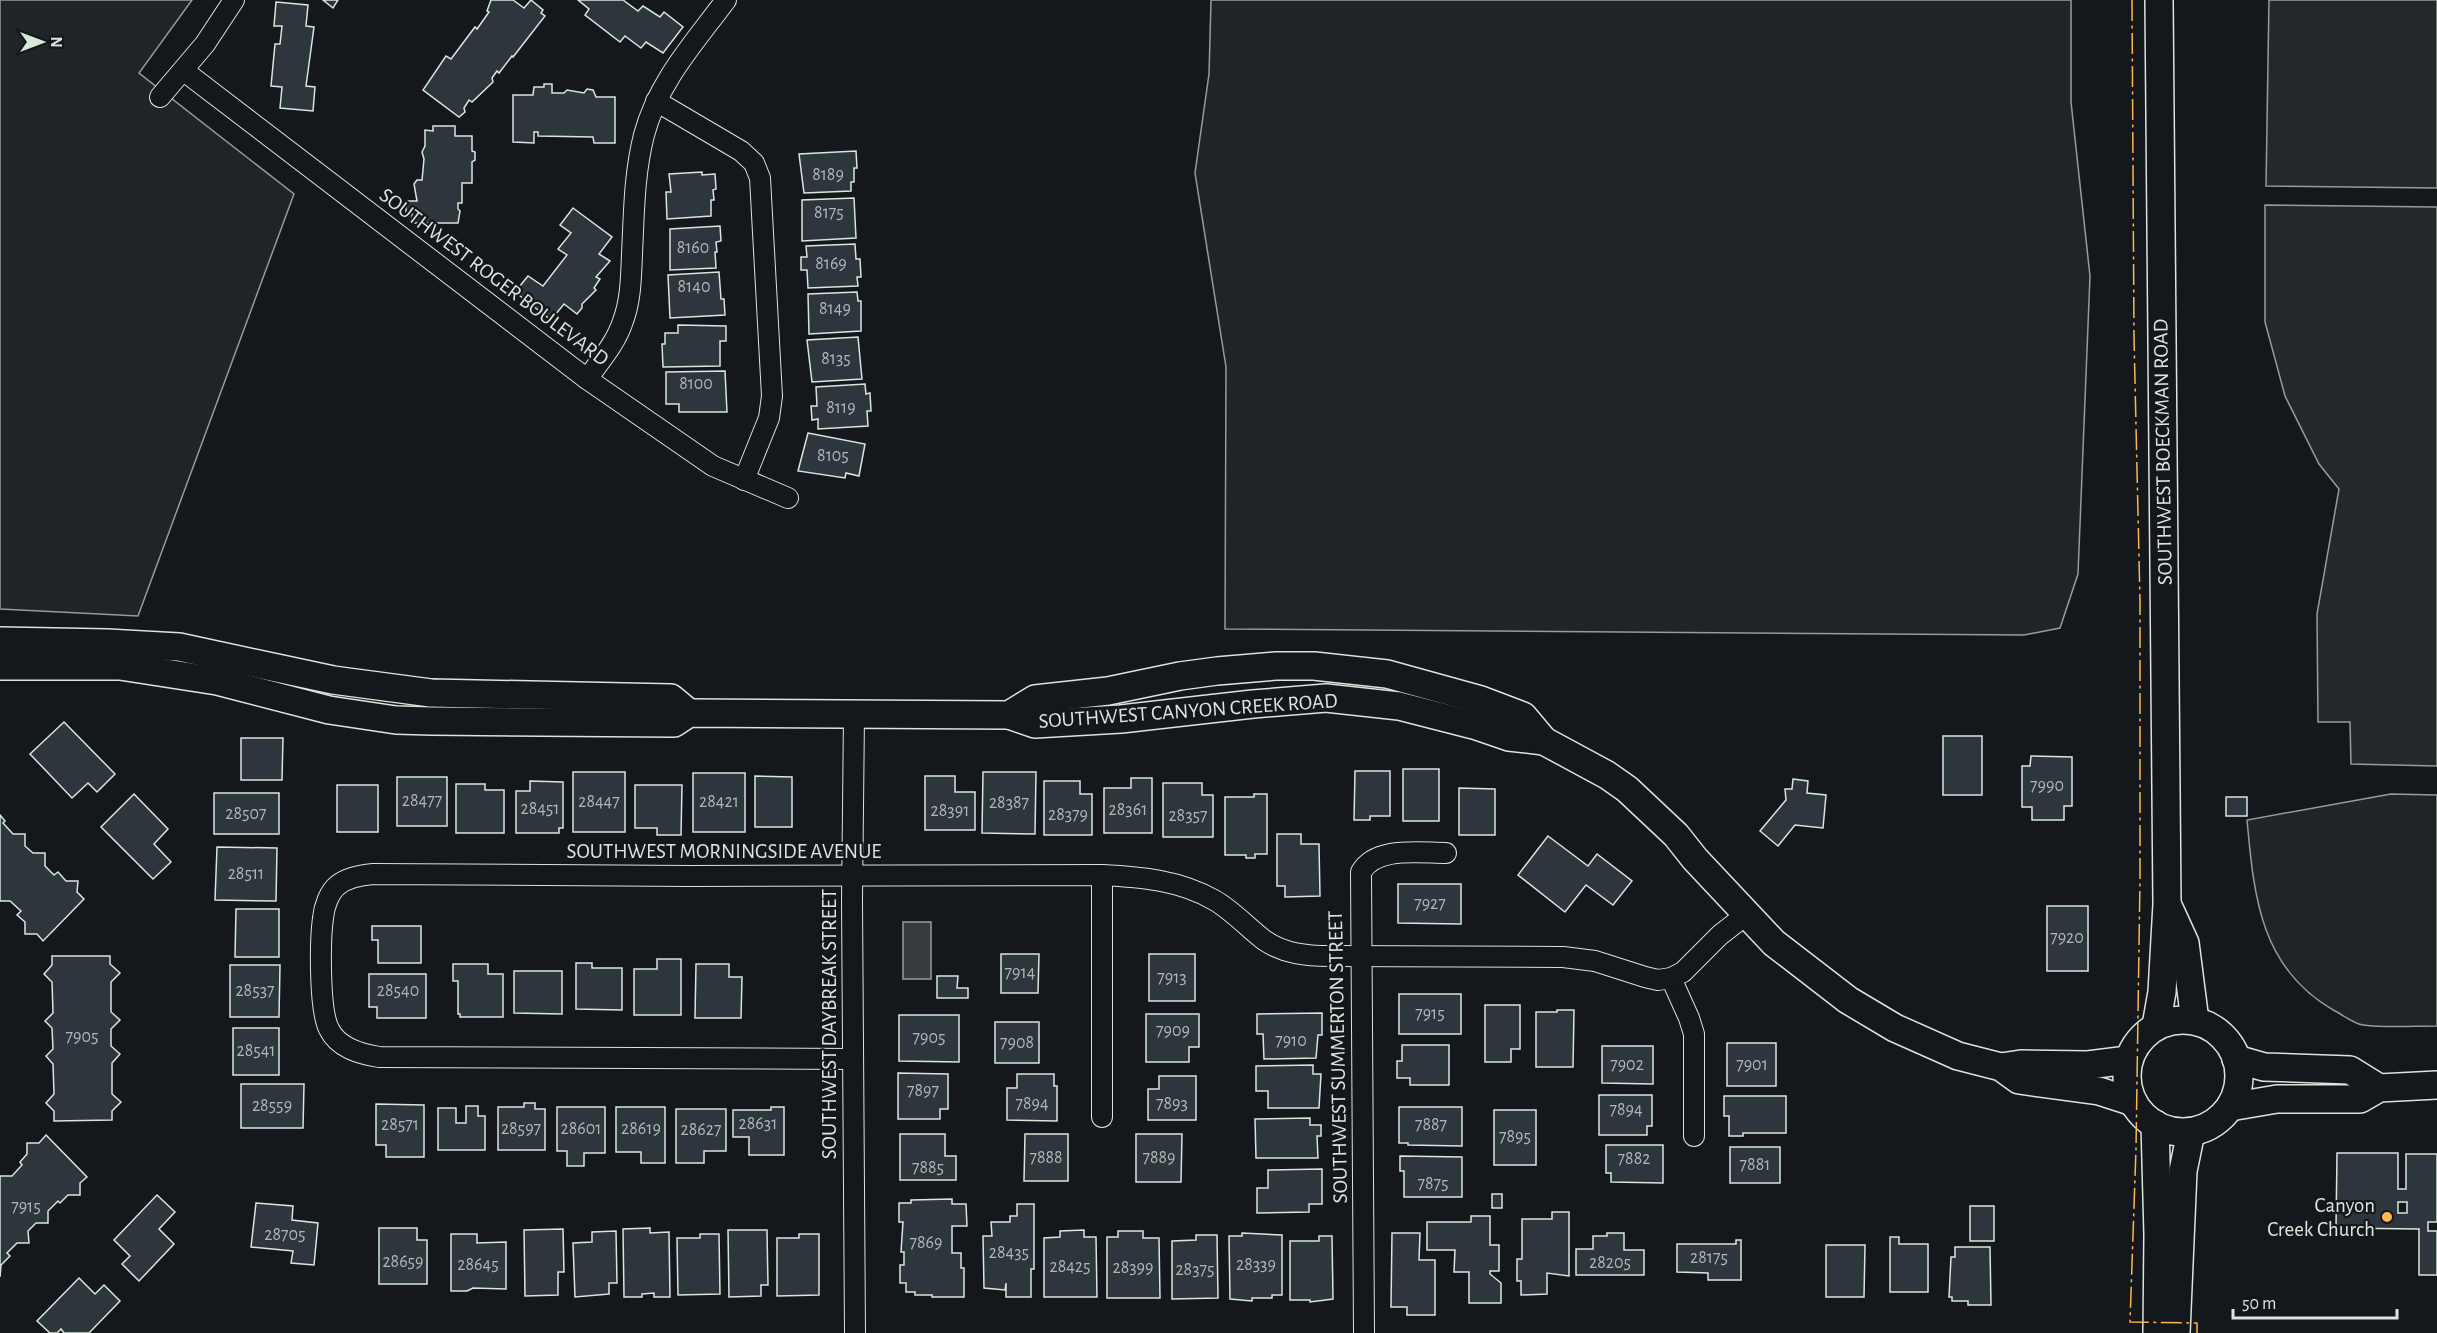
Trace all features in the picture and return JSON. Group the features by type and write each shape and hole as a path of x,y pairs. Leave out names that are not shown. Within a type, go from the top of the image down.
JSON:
{"main road":[{"name":"SOUTHWEST BOECKMAN ROAD","path":"2156,1026 2162,992 2167,904 2159,0"},
{"path":"0,641 179,647 333,680 431,693 670,698 689,713"},
{"name":"SOUTHWEST CANYON CREEK ROAD","path":"0,666 120,666 217,681 329,710 396,720 674,723 689,713 854,714 1009,715 1035,724 1120,719 1326,698 1399,706 1477,726 1509,737 1544,741"},
{"name":"SOUTHWEST CANYON CREEK ROAD","path":"1009,715 1035,699 1108,691 1180,676 1276,666 1314,666 1387,674 1481,700 1523,716 1544,741 1607,775 1627,789 1676,835 1774,943 1802,967 1848,1000 1895,1028 1958,1056 2001,1067 2019,1080 2099,1091 2133,1102"},
{"name":"SOUTHWEST BOECKMAN ROAD","path":"2167,904 2185,943 2195,1021"},
{"path":"2175,1020 2195,1021 2213,1028 2227,1041 2236,1059 2239,1075 2237,1092 2229,1107 2213,1124 2191,1132 2168,1131 2147,1120 2133,1102 2126,1074 2128,1060 2139,1040 2156,1026 2175,1020"},
{"path":"2236,1059 2264,1067 2350,1070 2379,1088"},
{"name":"SOUTHWEST CANYON CREEK ROAD","path":"2001,1067 2021,1064 2088,1065 2128,1060"},
{"path":"2229,1107 2277,1099 2360,1099 2379,1088 2437,1085"},
{"path":"2155,1124 2158,1235 2157,1333"},
{"path":"2176,1333 2184,1172 2191,1132"}],"street":[{"path":"160,97 184,70 234,0"},
{"path":"587,379 616,338 624,320 631,284 636,174 643,136 656,101 678,63 726,0"},
{"name":"SOUTHWEST ROGER BOULEVARD","path":"184,70 587,379 713,466 788,498"},
{"path":"656,101 741,151 753,163 760,178 772,396 769,418 744,480"},
{"name":"SOUTHWEST DAYBREAK STREET","path":"854,714 852,876 855,1333"},
{"name":"SOUTHWEST SUMMERTON STREET","path":"1364,1333 1361,872 1366,862 1376,857 1394,854 1446,853"},
{"name":"SOUTHWEST MORNINGSIDE AVENUE","path":"853,1059 379,1057 357,1053 339,1042 329,1030 322,1008 323,917 330,895 338,884 354,876 373,874 1102,875 1137,877 1188,888 1214,900 1265,940 1295,954 1361,957 1563,957 1595,961 1658,980 1671,978"},
{"path":"1102,875 1102,1117"},
{"path":"1694,1136 1694,1034 1671,978 1683,972 1720,934 1747,914"}],"shaded area":[{"path":"0,0 192,0 139,73 294,194 138,616 0,609"},
{"path":"1211,0 2071,0 2071,102 2090,276 2078,574 2060,628 2024,635 1225,629 1226,367 1195,173 1209,74"},
{"path":"2269,0 2437,0 2437,188 2266,186"},
{"path":"2265,205 2437,207 2437,766 2351,764 2350,722 2318,722 2317,614 2339,489 2319,464 2285,396 2265,322"},
{"path":"2391,794 2437,795 2437,1026 2391,1027 2360,1024 2310,994 2291,974 2276,952 2258,903 2247,820"},
{"path":"903,922 931,922 931,979 903,979"}],"building":[{"path":"323,0 338,0 333,8"},
{"path":"491,0 513,0 524,8 531,0 543,10 541,13 545,16 513,57 499,73 497,71 492,78 493,82 472,102 469,100 464,108 465,112 459,117 423,90 446,56 451,59 475,27 477,29 489,12 487,11"},
{"path":"578,0 623,0 638,11 643,6 660,17 664,12 683,27 663,53 646,42 641,48 625,36 620,42 585,15 589,9"},
{"path":"276,2 308,5 306,26 314,27 306,86 315,87 313,111 280,108 282,87 271,86 275,44 280,44 282,26 274,26"},
{"path":"544,84 552,84 552,93 564,93 567,90 584,93 587,89 593,90 596,97 615,97 615,143 594,143 593,137 538,136 538,132 534,132 534,143 513,142 513,95 533,95 534,87 544,87"},
{"path":"433,126 455,126 455,136 472,136 472,151 475,152 475,160 472,162 472,183 462,183 462,203 458,203 460,211 458,223 412,223 412,213 406,214 406,201 417,201 414,184 417,180 422,180 425,130 433,131"},
{"path":"856,151 857,168 854,168 854,182 851,182 851,191 804,193 799,154"},
{"path":"702,172 702,175 715,174 716,189 713,190 714,200 711,200 711,216 667,219 666,192 671,192 669,174"},
{"path":"854,198 856,238 802,241 802,200"},
{"path":"573,208 612,237 599,254 610,261 596,277 600,279 594,288 596,290 582,304 577,314 564,304 551,320 515,292 528,276 543,286 567,255 558,249 571,233 560,225"},
{"path":"720,226 721,241 716,242 717,252 715,252 716,268 670,270 670,229"},
{"path":"855,244 856,259 860,259 861,277 857,277 858,286 808,288 807,270 801,270 801,257 807,257 806,246"},
{"path":"719,272 725,315 670,318 668,275"},
{"path":"857,292 858,301 861,301 861,331 809,334 808,294"},
{"path":"678,325 726,326 726,341 720,341 720,366 663,367 662,344 665,344 665,333 678,333"},
{"path":"858,337 862,379 812,382 807,340"},
{"path":"725,371 727,412 679,412 679,404 666,404 666,372"},
{"path":"865,384 866,394 870,393 871,411 867,411 868,426 818,429 818,419 812,420 811,406 817,406 816,387"},
{"path":"808,433 865,444 859,476 846,473 845,478 798,471"},
{"path":"64,722 115,774 97,792 88,783 72,798 30,754"},
{"path":"1943,736 1982,736 1982,795 1943,795"},
{"path":"241,738 283,738 282,780 241,780"},
{"path":"2031,756 2072,757 2072,806 2064,806 2064,820 2032,820 2032,807 2022,807 2022,766 2030,766"},
{"path":"1403,769 1439,769 1439,821 1403,821"},
{"path":"1355,771 1390,771 1390,816 1370,816 1370,820 1354,820"},
{"path":"573,772 625,772 625,832 573,832"},
{"path":"983,772 1036,772 1035,834 982,833"},
{"path":"693,773 745,773 745,832 693,832"},
{"path":"755,776 792,777 792,827 755,827"},
{"path":"925,776 955,776 955,792 975,792 975,830 925,830"},
{"path":"397,777 447,777 447,826 397,826"},
{"path":"1131,778 1152,778 1152,833 1104,833 1104,788 1131,788"},
{"path":"1793,779 1808,781 1807,793 1826,795 1823,828 1795,825 1778,846 1760,831 1786,800 1785,789 1792,789"},
{"path":"530,781 563,782 563,828 559,828 559,833 516,833 516,791 530,791"},
{"path":"1044,781 1080,781 1080,794 1092,794 1092,835 1044,835"},
{"path":"1163,783 1202,783 1202,795 1213,795 1213,837 1163,837"},
{"path":"456,784 485,784 485,790 504,790 504,833 456,833"},
{"path":"337,785 378,785 378,832 337,832"},
{"path":"635,785 682,785 681,835 657,835 657,828 635,828"},
{"path":"1459,788 1495,789 1495,835 1459,835"},
{"path":"214,793 279,793 279,834 214,834"},
{"path":"134,794 168,829 154,844 171,862 153,879 101,827"},
{"path":"1254,794 1267,794 1267,854 1255,854 1255,858 1246,858 1246,855 1225,855 1225,797 1254,797"},
{"path":"2226,797 2247,797 2247,816 2226,816"},
{"path":"0,815 5,821 3,823 13,834 25,834 25,846 33,853 45,853 45,866 54,875 58,872 66,881 78,881 77,892 84,899 43,941 37,934 25,934 25,922 17,915 21,911 10,901 0,901"},
{"path":"1277,834 1301,834 1301,844 1319,844 1320,896 1285,897 1285,886 1277,886"},
{"path":"1548,836 1588,866 1597,854 1632,881 1613,905 1586,885 1565,912 1518,875"},
{"path":"217,847 277,848 276,901 215,900"},
{"path":"1398,884 1461,884 1461,924 1398,923"},
{"path":"2047,906 2088,906 2088,971 2047,971"},
{"path":"236,909 279,909 279,957 235,957"},
{"path":"372,926 421,926 421,963 378,963 378,940 372,940"},
{"path":"1001,954 1039,954 1038,993 1001,993"},
{"path":"1149,954 1195,954 1195,1001 1149,1001"},
{"path":"52,956 110,956 110,964 120,973 111,982 111,1012 120,1020 111,1029 111,1046 120,1054 112,1063 112,1094 121,1102 112,1111 112,1120 54,1121 54,1111 46,1103 54,1094 53,1064 46,1056 53,1049 52,1028 45,1021 53,1013 52,982 44,974 52,965"},
{"path":"657,959 681,959 681,1015 634,1015 634,969 657,969"},
{"path":"576,963 592,963 592,968 622,968 622,1010 576,1009"},
{"path":"453,964 488,964 488,974 503,974 503,1017 460,1017 458,1014 458,981 453,981"},
{"path":"696,964 729,964 729,977 742,977 741,1018 695,1018"},
{"path":"230,965 280,965 279,1017 230,1017"},
{"path":"514,971 562,971 562,1014 514,1013"},
{"path":"369,974 426,974 426,1018 377,1018 377,1007 369,1007"},
{"path":"937,976 958,976 957,988 968,988 968,998 937,998"},
{"path":"1399,994 1461,994 1461,1034 1399,1034"},
{"path":"1485,1005 1520,1005 1520,1049 1511,1049 1511,1062 1485,1062"},
{"path":"1557,1010 1574,1010 1573,1067 1536,1067 1536,1012 1557,1012"},
{"path":"1322,1013 1322,1035 1318,1035 1316,1058 1264,1059 1263,1034 1257,1034 1257,1014"},
{"path":"1146,1014 1199,1014 1199,1047 1189,1047 1189,1062 1146,1062"},
{"path":"899,1015 959,1015 959,1062 899,1061"},
{"path":"995,1022 1039,1022 1039,1063 995,1063"},
{"path":"233,1028 279,1028 279,1075 233,1075"},
{"path":"1727,1043 1776,1043 1776,1086 1727,1086"},
{"path":"1402,1045 1449,1045 1449,1085 1410,1085 1410,1078 1397,1078 1397,1061 1402,1061"},
{"path":"1602,1046 1653,1046 1653,1084 1602,1083"},
{"path":"1313,1065 1313,1074 1321,1074 1319,1108 1268,1108 1268,1091 1256,1091 1256,1066"},
{"path":"898,1073 948,1074 948,1109 940,1109 940,1119 898,1119"},
{"path":"1017,1074 1054,1074 1054,1086 1057,1086 1057,1121 1007,1120 1007,1088 1017,1088"},
{"path":"1159,1076 1196,1076 1196,1120 1148,1120 1148,1089 1159,1089"},
{"path":"241,1084 304,1084 303,1128 241,1128"},
{"path":"1599,1095 1652,1095 1652,1126 1647,1126 1647,1135 1599,1135"},
{"path":"1724,1096 1786,1096 1786,1133 1743,1133 1743,1136 1729,1136 1729,1116 1724,1116"},
{"path":"524,1103 535,1103 535,1109 545,1109 545,1150 498,1150 498,1107 524,1107"},
{"path":"376,1104 424,1105 424,1157 386,1157 386,1145 376,1145"},
{"path":"466,1106 478,1106 478,1116 485,1116 485,1150 438,1150 438,1108 456,1108 456,1123 466,1123"},
{"path":"557,1107 605,1107 605,1153 584,1153 584,1166 567,1166 567,1151 557,1151"},
{"path":"616,1107 665,1107 665,1163 641,1163 641,1152 616,1152"},
{"path":"771,1107 784,1107 784,1155 749,1155 749,1137 733,1137 733,1110 771,1110"},
{"path":"1399,1107 1462,1107 1462,1146 1399,1143"},
{"path":"676,1109 726,1109 726,1151 704,1151 704,1163 676,1163"},
{"path":"1494,1110 1536,1110 1536,1165 1494,1165"},
{"path":"1310,1118 1310,1125 1321,1125 1321,1136 1317,1136 1318,1158 1256,1158 1255,1119"},
{"path":"900,1134 945,1134 945,1156 956,1156 956,1180 900,1180"},
{"path":"1025,1134 1068,1134 1068,1181 1024,1181"},
{"path":"1136,1134 1182,1134 1181,1182 1136,1182"},
{"path":"46,1135 87,1177 80,1183 80,1195 68,1195 60,1203 58,1201 48,1211 48,1223 36,1223 28,1231 29,1243 17,1243 7,1253 10,1256 1,1265 0,1277 0,1176 12,1176 22,1165 20,1162 27,1154 27,1143 39,1143"},
{"path":"1606,1145 1663,1145 1663,1183 1611,1182 1611,1173 1606,1173"},
{"path":"1730,1147 1780,1147 1780,1183 1730,1183"},
{"name":"Canyon Creek Church","path":"2337,1153 2398,1153 2398,1189 2406,1189 2406,1154 2437,1154 2437,1222 2428,1222 2428,1231 2437,1231 2437,1275 2419,1275 2419,1229 2336,1228","holes":["2398,1202 2407,1202 2407,1213 2398,1213"]},
{"path":"1400,1156 1462,1157 1462,1197 1404,1197 1404,1171 1400,1171"},
{"path":"1322,1169 1322,1204 1309,1204 1309,1212 1257,1213 1257,1188 1268,1188 1268,1170"},
{"path":"1492,1194 1502,1194 1502,1208 1492,1208"},
{"path":"157,1195 175,1212 159,1229 174,1244 139,1281 122,1264 130,1256 114,1240"},
{"path":"952,1199 952,1204 966,1204 967,1226 952,1226 952,1253 961,1253 961,1268 964,1268 964,1297 932,1297 932,1295 915,1295 915,1292 906,1292 906,1283 900,1283 900,1265 904,1265 904,1252 901,1252 903,1222 899,1222 899,1203 911,1203 911,1200"},
{"path":"256,1203 293,1206 292,1220 318,1223 314,1265 291,1263 293,1251 251,1247"},
{"path":"1017,1204 1034,1204 1034,1269 1031,1269 1031,1297 1006,1297 1006,1283 1005,1290 984,1288 983,1236 992,1236 991,1222 1010,1222 1010,1216 1017,1216"},
{"path":"1970,1206 1994,1206 1994,1241 1970,1241"},
{"path":"1552,1212 1569,1212 1569,1276 1547,1273 1547,1294 1521,1295 1521,1281 1517,1281 1517,1259 1522,1259 1522,1219 1552,1219"},
{"path":"1471,1216 1490,1216 1490,1245 1499,1245 1499,1271 1490,1271 1490,1274 1501,1283 1501,1303 1469,1303 1469,1272 1454,1272 1455,1250 1427,1250 1427,1222 1471,1222"},
{"path":"379,1228 417,1228 417,1240 427,1240 427,1284 379,1284"},
{"path":"650,1228 650,1233 669,1232 670,1297 654,1297 654,1293 642,1294 642,1297 624,1297 623,1229"},
{"path":"563,1229 564,1272 558,1272 558,1295 525,1296 524,1230"},
{"path":"728,1230 767,1230 768,1285 761,1285 761,1296 729,1297"},
{"path":"1084,1230 1084,1237 1096,1237 1097,1297 1044,1297 1044,1238 1060,1237 1060,1231"},
{"path":"616,1231 617,1283 609,1283 609,1294 575,1297 573,1243 592,1242 592,1232"},
{"path":"1118,1231 1143,1231 1143,1238 1159,1238 1160,1298 1107,1298 1107,1237 1118,1237"},
{"path":"1242,1233 1282,1235 1282,1295 1272,1295 1272,1298 1252,1298 1252,1301 1230,1299 1229,1236 1242,1236"},
{"path":"1392,1233 1420,1233 1419,1260 1435,1260 1435,1315 1407,1315 1407,1307 1391,1307"},
{"path":"1607,1233 1624,1233 1624,1250 1644,1250 1644,1275 1576,1275 1576,1249 1593,1249 1593,1236 1607,1236"},
{"path":"451,1234 477,1234 477,1243 506,1242 506,1289 473,1288 467,1291 451,1291"},
{"path":"700,1234 719,1234 720,1294 678,1295 677,1238 700,1238"},
{"path":"799,1234 819,1234 819,1295 777,1296 777,1238 799,1238"},
{"path":"1196,1235 1217,1235 1218,1298 1172,1299 1172,1241 1196,1240"},
{"path":"1319,1236 1332,1236 1333,1299 1310,1302 1310,1300 1290,1300 1290,1241 1319,1241"},
{"path":"1890,1237 1899,1237 1899,1244 1928,1244 1928,1292 1890,1292"},
{"path":"1736,1240 1741,1240 1741,1280 1708,1280 1708,1273 1677,1272 1677,1244 1736,1244"},
{"path":"1826,1245 1865,1245 1864,1297 1826,1297"},
{"path":"1955,1247 1990,1247 1991,1305 1968,1305 1968,1301 1952,1301 1952,1297 1949,1297 1951,1257 1955,1257"},
{"path":"79,1278 95,1294 104,1285 120,1301 89,1333 64,1333 61,1329 57,1333 50,1333 37,1321"}],"power":[{"path":"2132,0 2134,337 2140,602 2140,878 2136,1149 2130,1322 2197,1323 2197,1333"}],"place":[{"name":"Canyon Creek Church","path":"2387,1217"}]}
